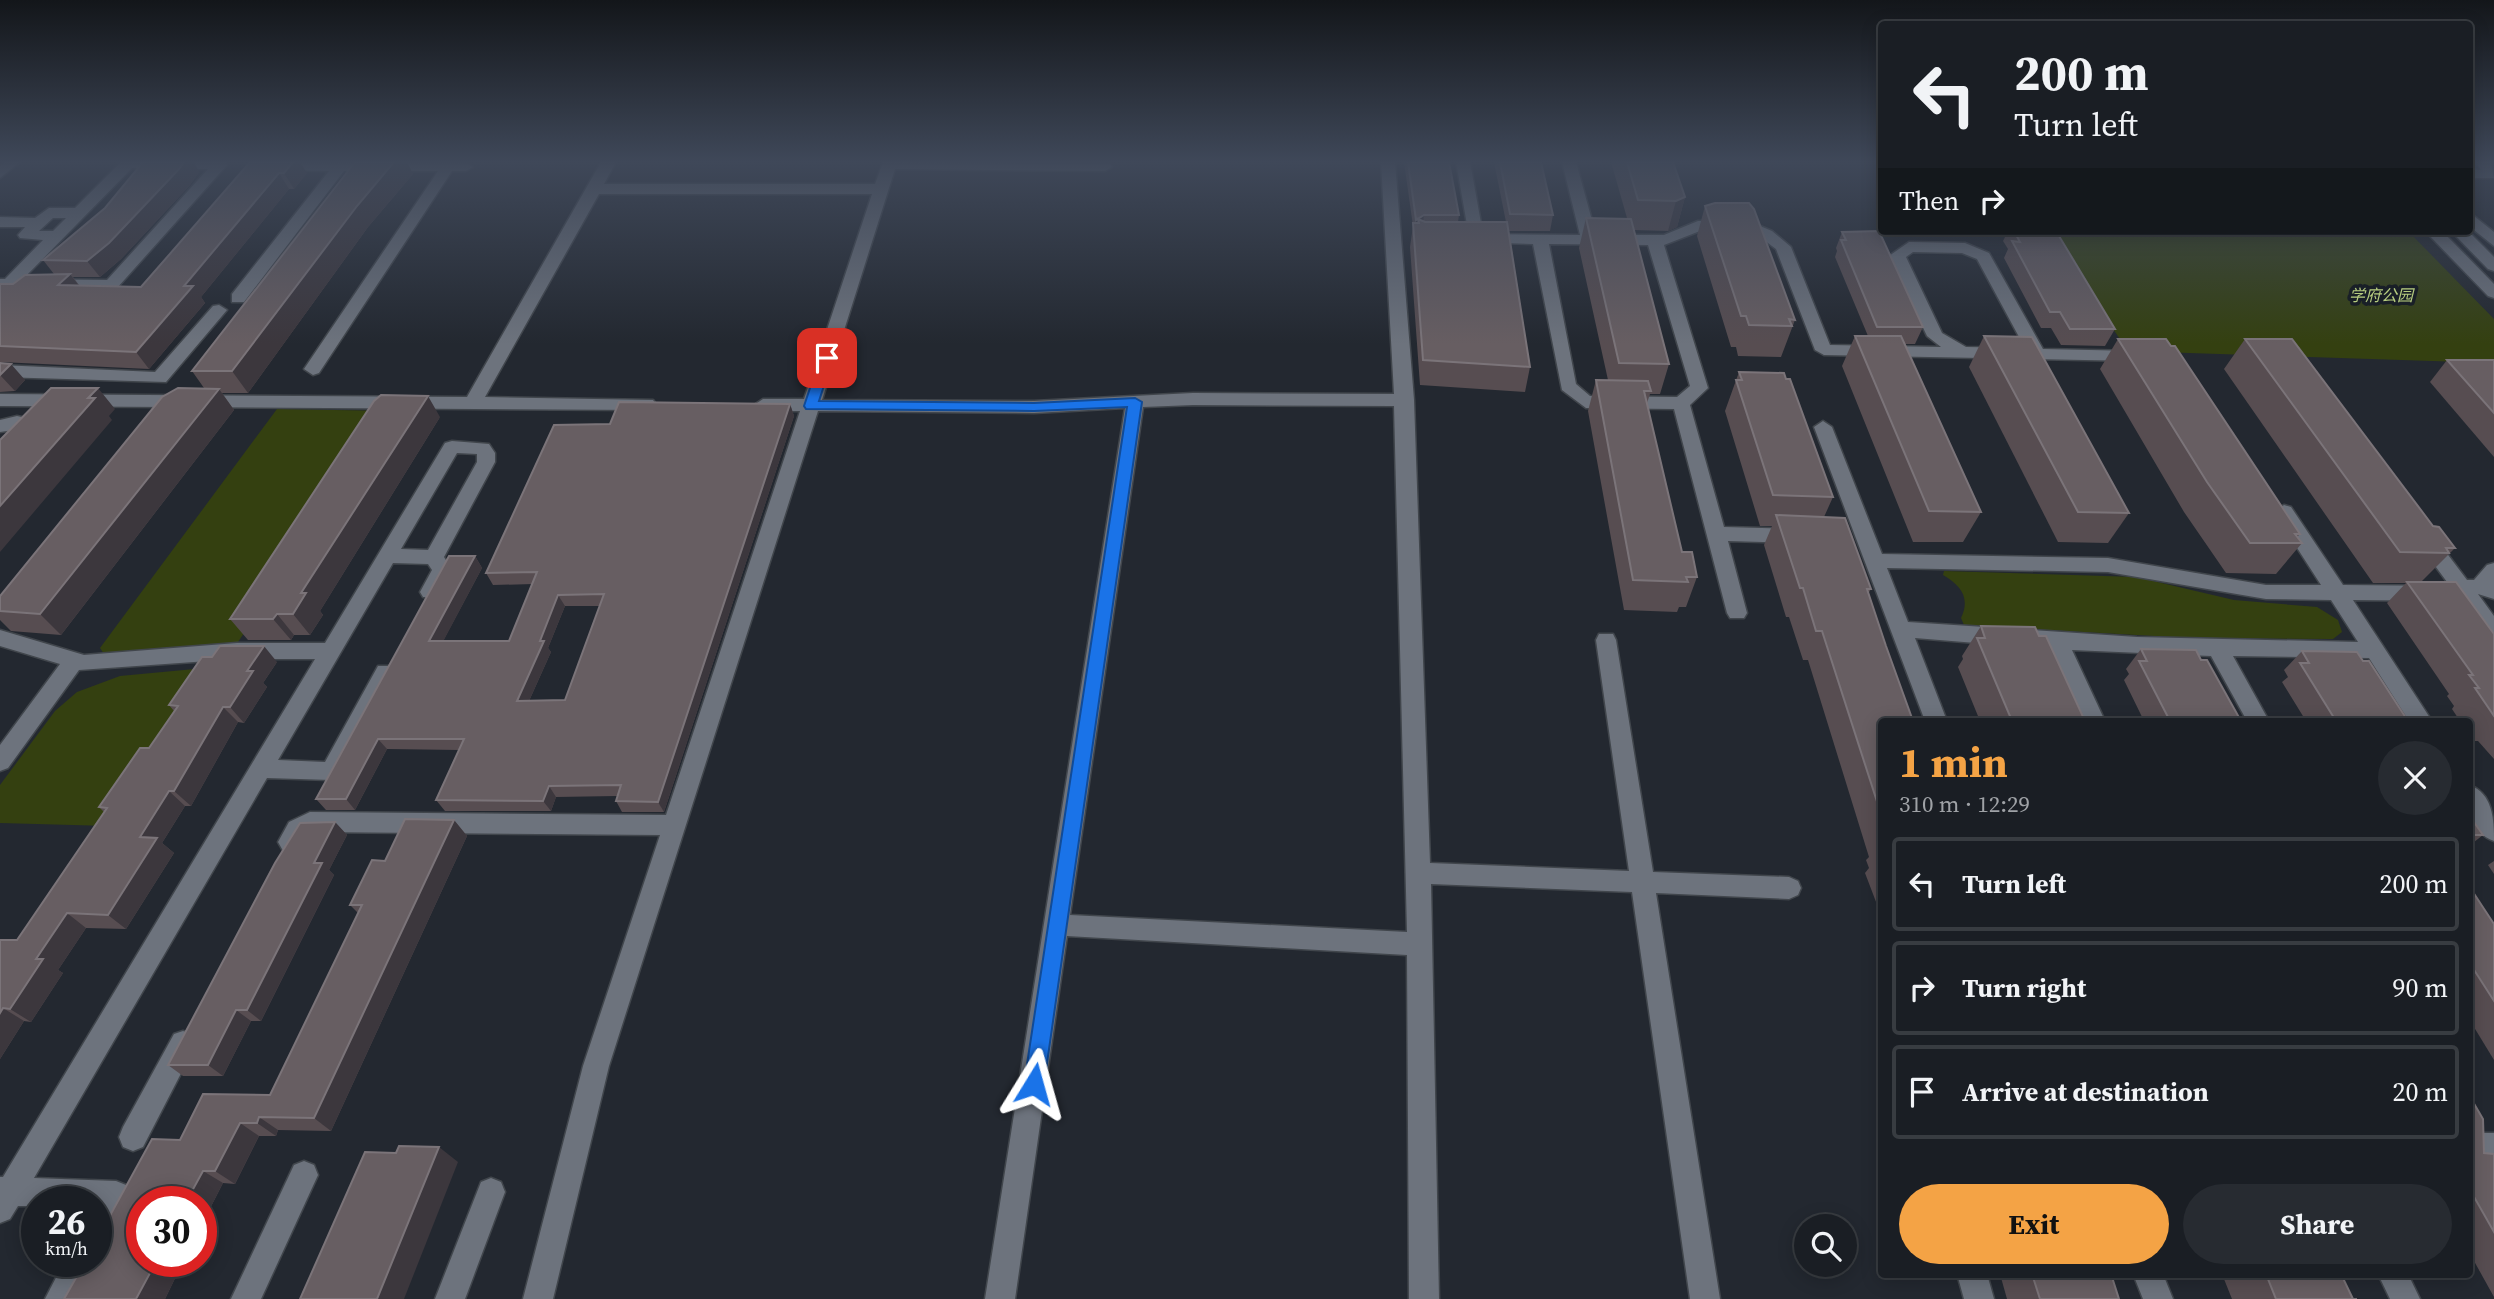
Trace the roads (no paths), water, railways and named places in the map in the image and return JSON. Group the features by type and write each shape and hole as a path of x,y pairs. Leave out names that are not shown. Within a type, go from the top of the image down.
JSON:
{"street":[{"path":"24,223 39,223"},
{"path":"39,223 26,235 57,236"},
{"path":"4,284 70,223"},
{"path":"4,284 111,285 168,223"},
{"path":"238,298 297,223"},
{"path":"313,369 411,223"},
{"path":"473,403 575,223"},
{"path":"538,1299 596,1066 870,223"},
{"path":"1392,223 1405,400 1417,727 1424,1299"},
{"path":"1468,223 1469,239 1540,240 1655,240 1678,237 1689,229 1704,225 1748,226 1776,240 1783,247 1824,350 2127,355 2159,359"},
{"path":"1585,223 1589,240"},
{"path":"2475,223 2494,241"},
{"path":"2437,235 2494,293"},
{"path":"2463,235 2494,266"},
{"path":"1540,240 1568,386 1575,395 1586,402 1681,404 1699,388 1655,240"},
{"path":"1963,353 1936,336 1897,256 1903,250 1909,247 1965,248 1983,256 2036,354"},
{"path":"0,372 160,378 219,310"},
{"path":"0,400 662,405"},
{"path":"743,405 1034,407 1135,402 1405,400"},
{"path":"1000,1299 1135,402"},
{"path":"1681,404 1737,613"},
{"path":"0,426 18,422 25,423 31,429 0,467"},
{"path":"1823,427 1935,718"},
{"path":"4,1197 452,447 482,448 486,453 486,462 434,556"},
{"path":"2270,492 2419,718"},
{"path":"2411,520 2480,586 2494,631"},
{"path":"1716,534 1811,536"},
{"path":"1838,537 1865,538"},
{"path":"387,556 434,556"},
{"path":"422,606 442,570 434,556"},
{"path":"1875,561 2108,565 2236,589 2336,593 2480,586"},
{"path":"1900,629 2059,643 2218,649 2374,650"},
{"path":"0,638 74,661 106,663 237,651 331,650"},
{"path":"1606,640 1705,1299"},
{"path":"2059,643 2093,718"},
{"path":"2218,649 2256,718"},
{"path":"261,769 331,771 396,653"},
{"path":"0,762 74,661"},
{"path":"2473,800 2494,831"},
{"path":"278,866 297,829 310,822 674,825"},
{"path":"1419,873 1789,888"},
{"path":"1058,925 1420,944"},
{"path":"133,1137 192,1026"},
{"path":"2473,1147 2494,1147"},
{"path":"246,1299 303,1175"},
{"path":"450,1299 491,1192"},
{"path":"60,1299 72,1277"},
{"path":"1973,1278 1979,1299"},
{"path":"2150,1278 2158,1299"},
{"path":"2395,1278 2405,1299"}],"park label":[{"name":"学府公园","path":"2381,295"}]}
